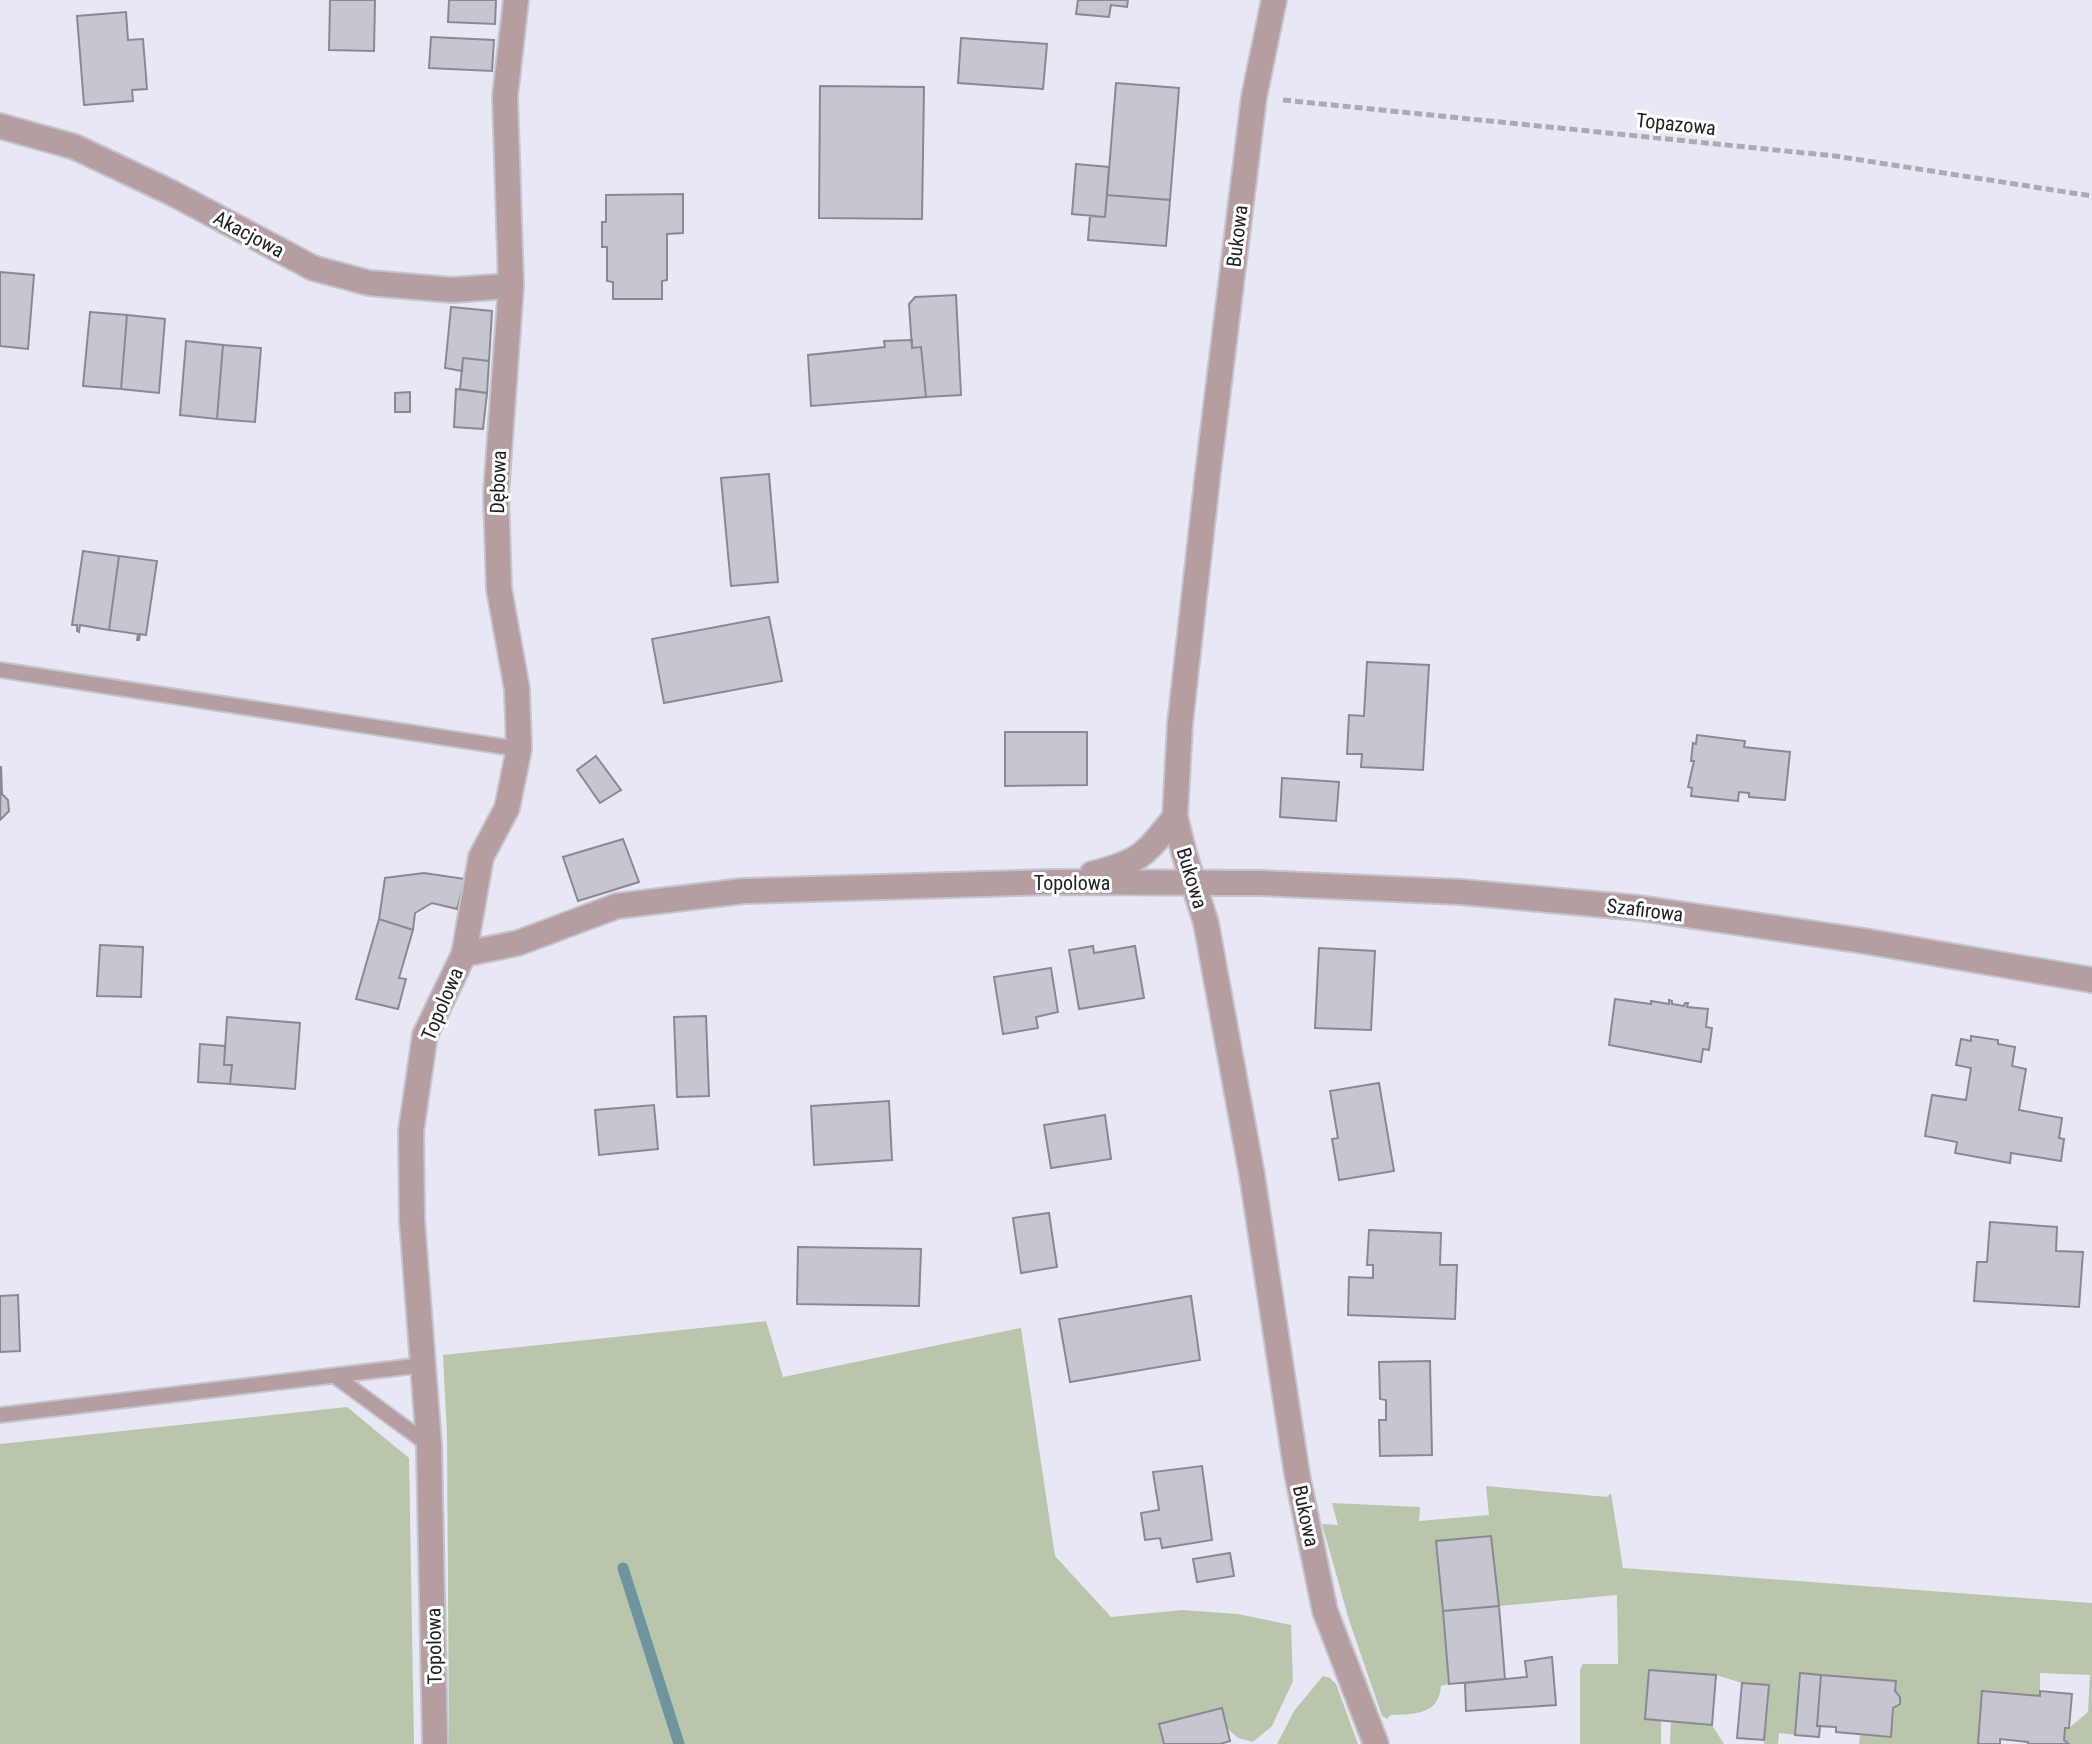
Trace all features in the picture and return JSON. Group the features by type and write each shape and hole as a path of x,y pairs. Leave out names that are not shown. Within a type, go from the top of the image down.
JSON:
{"street":[{"name":"Dębowa","path":"464,954 481,857 507,808 519,749 517,689 499,589 496,494 511,286 505,96 516,0"},
{"name":"Bukowa","path":"1274,0 1254,97 1204,503 1180,724 1175,817 1206,923 1249,1160 1297,1474 1322,1596 1376,1744"},
{"name":"Akacjowa","path":"0,126 75,147 172,193 313,268 369,283 452,290 511,286"},
{"path":"1054,882 1126,866 1145,853 1175,817"},
{"name":"Topolowa","path":"435,1744 429,1445 412,1220 411,1131 425,1035 464,954 518,943 617,906 743,891 1054,882 1193,884"},
{"name":"Szafirowa","path":"1193,884 1261,883 1461,892 1639,908 1864,941 2092,980"}],"lane":[{"path":"0,670 519,749"},
{"path":"0,1415 423,1365"},
{"path":"335,1376 429,1445"}],"path":[{"name":"Topazowa","path":"1254,97 1835,156 2092,196"}],"green space":[{"path":"766,1321 783,1377 1021,1328 1055,1556 1111,1617 1182,1610 1238,1614 1291,1625 1293,1681 1272,1726 1253,1742 1238,1738 1226,1727 1164,1744 449,1744 447,1434 443,1355"},
{"path":"347,1407 409,1458 414,1744 0,1744 0,1444"},
{"path":"1486,1486 1607,1497 1611,1493 1623,1568 2092,1603 2092,1744 2069,1744 2064,1740 2065,1728 2088,1712 2090,1675 2040,1673 2040,1696 1982,1692 1978,1744 1859,1744 1860,1734 1891,1737 1893,1708 1900,1704 1900,1697 1895,1691 1896,1682 1800,1673 1795,1735 1779,1733 1778,1744 1764,1744 1769,1685 1742,1683 1716,1675 1650,1670 1645,1719 1661,1721 1661,1744 1580,1744 1580,1670 1583,1664 1618,1664 1617,1595 1499,1606 1491,1536 1436,1541 1449,1684 1441,1686 1436,1703 1430,1708 1416,1713 1391,1715 1387,1719 1382,1716 1349,1620 1322,1524 1338,1525 1332,1503 1420,1507 1419,1521 1489,1515"},
{"path":"1323,1676 1336,1684 1358,1744 1277,1744 1294,1711"},
{"path":"1671,1721 1712,1725 1724,1744 1670,1744"}],"building":[{"path":"330,0 375,0 374,51 329,50"},
{"path":"449,0 496,0 495,24 448,22"},
{"path":"1078,0 1128,0 1127,7 1111,5 1109,17 1076,14"},
{"path":"126,12 128,40 143,39 147,89 132,90 133,101 84,105 77,16"},
{"path":"431,37 494,40 492,71 429,68"},
{"path":"961,38 1047,44 1043,89 958,83"},
{"path":"1116,83 1179,88 1170,200 1107,195"},
{"path":"820,86 924,87 922,219 819,218"},
{"path":"1076,164 1109,167 1105,217 1072,214"},
{"path":"683,194 683,233 667,234 667,280 662,281 662,299 613,299 613,282 607,281 607,247 602,247 606,195"},
{"path":"1107,195 1170,200 1166,246 1088,240 1090,216 1105,217"},
{"path":"0,272 34,275 28,349 0,346"},
{"path":"956,295 961,395 926,397 921,347 912,348 909,304 915,297"},
{"path":"451,307 492,311 489,361 463,358 462,371 445,368"},
{"path":"90,312 127,315 121,389 83,386"},
{"path":"127,315 165,319 159,393 121,389"},
{"path":"912,340 912,348 921,347 926,397 811,406 808,355 885,347 884,341"},
{"path":"186,341 223,345 217,419 180,415"},
{"path":"223,345 261,348 255,422 217,419"},
{"path":"463,358 489,361 487,393 460,389"},
{"path":"456,389 487,393 483,429 454,427"},
{"path":"410,392 410,412 395,412 395,393"},
{"path":"769,474 778,582 731,586 721,478"},
{"path":"83,551 119,556 109,630 80,625 79,632 77,625 72,625"},
{"path":"119,556 157,561 146,635 140,634 139,640 138,634 109,630"},
{"path":"769,617 782,681 664,703 652,639"},
{"path":"1367,662 1429,665 1423,770 1361,767 1362,754 1347,754 1349,715 1364,716"},
{"path":"1005,732 1087,732 1087,785 1005,786"},
{"path":"1697,735 1745,741 1744,747 1790,752 1785,800 1749,797 1749,793 1739,792 1738,801 1691,796 1692,788 1688,787 1694,761 1691,761 1693,743 1696,744"},
{"path":"596,756 621,790 600,803 577,770"},
{"path":"1,766 2,794 8,800 9,811 0,820"},
{"path":"1282,778 1339,782 1336,821 1280,817"},
{"path":"623,839 639,882 578,901 563,857"},
{"path":"424,873 465,879 457,909 432,903 415,913 413,930 379,919 385,878"},
{"path":"379,919 413,930 399,978 406,979 398,1009 356,999"},
{"path":"100,945 143,947 141,997 97,996"},
{"path":"1093,946 1094,953 1135,946 1144,998 1079,1009 1069,950"},
{"path":"1319,948 1375,951 1371,1030 1315,1028"},
{"path":"1051,968 1058,1012 1036,1017 1038,1028 1003,1034 994,977"},
{"path":"1615,999 1651,1004 1651,1001 1669,1004 1669,1000 1672,1004 1684,1006 1688,1003 1687,1007 1708,1009 1706,1027 1712,1028 1709,1050 1703,1049 1701,1062 1609,1045"},
{"path":"706,1016 709,1096 677,1097 674,1017"},
{"path":"227,1017 300,1023 295,1089 230,1084 232,1065 224,1065"},
{"path":"1971,1036 1998,1040 1998,1044 2015,1047 2012,1066 2026,1069 2019,1110 2062,1118 2059,1138 2064,1139 2061,1161 2011,1153 2010,1163 1955,1153 1957,1142 1925,1136 1932,1095 1966,1100 1971,1068 1956,1065 1961,1039 1971,1041"},
{"path":"200,1044 225,1046 224,1065 232,1065 230,1084 198,1082"},
{"path":"1379,1083 1394,1171 1339,1180 1332,1139 1338,1138 1330,1091"},
{"path":"889,1101 892,1160 814,1165 811,1106"},
{"path":"654,1105 658,1149 599,1155 595,1110"},
{"path":"1105,1115 1111,1159 1051,1168 1044,1125"},
{"path":"1049,1213 1057,1267 1021,1273 1013,1218"},
{"path":"1990,1222 2057,1227 2056,1251 2083,1252 2079,1307 1974,1301 1977,1262 1987,1262"},
{"path":"1369,1230 1441,1233 1440,1265 1457,1265 1455,1319 1348,1315 1349,1277 1373,1278 1373,1265 1367,1265"},
{"path":"798,1247 921,1249 919,1306 797,1304"},
{"path":"18,1295 20,1351 0,1352 0,1296"},
{"path":"1191,1296 1200,1360 1070,1382 1059,1319"},
{"path":"1430,1361 1432,1455 1380,1456 1379,1420 1386,1420 1386,1400 1380,1399 1379,1362"},
{"path":"1202,1466 1212,1540 1162,1548 1160,1538 1145,1540 1141,1513 1159,1510 1153,1472"},
{"path":"1491,1536 1499,1606 1443,1611 1436,1541"},
{"path":"1230,1553 1234,1576 1197,1582 1193,1559"},
{"path":"1499,1606 1505,1679 1449,1684 1443,1611"},
{"path":"1552,1657 1556,1705 1466,1711 1465,1683 1527,1677 1525,1661"},
{"path":"1649,1670 1716,1675 1712,1725 1645,1719"},
{"path":"1800,1673 1821,1675 1819,1737 1795,1735"},
{"path":"1821,1675 1896,1681 1895,1691 1900,1697 1900,1704 1893,1708 1891,1737 1836,1732 1836,1727 1817,1726"},
{"path":"1742,1683 1769,1685 1764,1740 1737,1738"},
{"path":"1982,1691 2040,1696 2040,1691 2072,1694 2069,1728 2065,1728 2064,1740 2069,1744 2028,1744 2000,1739 2000,1744 1978,1744"},
{"path":"1222,1708 1230,1741 1220,1744 1164,1744 1159,1724"}],"waterway":[{"path":"623,1568 679,1744"}]}
